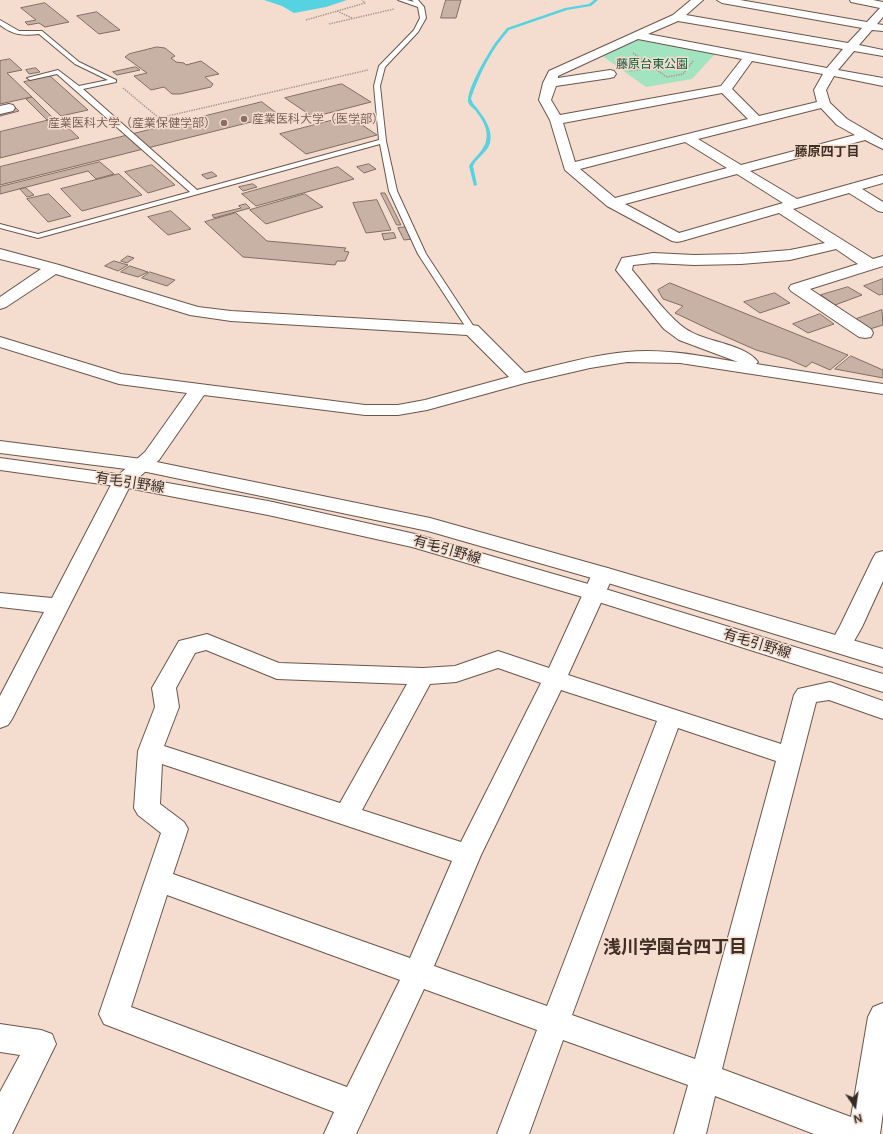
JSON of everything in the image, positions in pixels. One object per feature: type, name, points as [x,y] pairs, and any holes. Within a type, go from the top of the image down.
[{"type":"main road","name":"有毛引野線","points":[[0,447],[142,466],[287,494],[430,525],[883,683]]},
{"type":"main road","name":"有毛引野線","points":[[0,464],[123,481],[268,508],[599,583],[841,644],[883,658]]},
{"type":"street","points":[[698,0],[677,17],[552,74],[546,100],[556,120],[570,167],[612,203],[677,238],[883,179]]},
{"type":"street","points":[[722,0],[883,28]]},
{"type":"street","points":[[855,0],[883,5]]},
{"type":"street","points":[[883,10],[849,47],[830,72],[820,90],[824,104],[842,122],[883,144]]},
{"type":"street","points":[[677,17],[883,53]]},
{"type":"street","points":[[636,35],[883,82]]},
{"type":"street","points":[[556,120],[725,89],[749,57]]},
{"type":"street","points":[[549,83],[610,74]]},
{"type":"street","points":[[725,89],[756,120]]},
{"type":"street","points":[[570,167],[824,104]]},
{"type":"street","points":[[612,203],[866,136]]},
{"type":"street","points":[[688,138],[738,169],[839,244],[877,263]]},
{"type":"street","points":[[850,188],[883,208]]},
{"type":"street","points":[[759,370],[743,357],[684,336],[670,325],[624,270],[627,261],[653,258],[725,259],[790,255],[839,244]]},
{"type":"street","points":[[0,254],[54,268],[196,312],[231,316],[472,330],[521,379]]},
{"type":"street","points":[[865,333],[797,288],[877,263]]},
{"type":"street","points":[[0,304],[54,268]]},
{"type":"street","points":[[0,342],[119,379],[365,410],[398,410],[590,363],[627,357],[680,358],[883,389]]},
{"type":"street","points":[[0,719],[123,481],[152,456],[199,389]]},
{"type":"street","points":[[841,644],[851,627],[883,558]]},
{"type":"street","points":[[340,1134],[417,974],[468,855],[555,679],[599,583]]},
{"type":"street","points":[[0,600],[59,606]]},
{"type":"street","points":[[354,1105],[114,1014],[175,829],[147,808],[150,750],[167,707],[164,688],[187,647],[207,642],[277,671],[423,676],[456,674],[498,659],[670,718],[790,756]]},
{"type":"street","points":[[347,814],[423,676]]},
{"type":"street","points":[[690,1134],[806,695],[830,691],[883,710]]},
{"type":"street","points":[[513,1134],[670,718]]},
{"type":"street","points":[[150,750],[468,855]]},
{"type":"street","points":[[158,880],[554,1024],[705,1077],[854,1134]]},
{"type":"street","points":[[864,1134],[883,1017]]},
{"type":"street","points":[[0,1038],[41,1044],[0,1124]]},
{"type":"lane","points":[[401,0],[420,7]]},
{"type":"lane","points":[[415,0],[420,7],[423,18],[416,31],[382,66],[377,86],[383,141],[393,191],[422,254],[472,330]]},
{"type":"lane","points":[[0,22],[12,32],[18,34],[40,32],[77,63],[114,81]]},
{"type":"lane","points":[[30,78],[58,72],[196,192]]},
{"type":"lane","points":[[78,88],[114,81]]},
{"type":"lane","points":[[0,226],[38,236],[383,141]]},
{"type":"path","points":[[306,20],[365,3],[362,0]]},
{"type":"path","points":[[329,24],[386,10],[420,7]]},
{"type":"path","points":[[336,11],[352,18]]},
{"type":"path","points":[[629,50],[667,77],[683,74],[694,60],[689,57]]},
{"type":"path","points":[[114,81],[159,118],[382,66]]},
{"type":"path","points":[[629,71],[654,68]]},
{"type":"green space","name":"藤原台東公園","points":[[640,39],[715,54],[692,79],[646,87],[601,55]]},
{"type":"water","points":[[264,0],[347,0],[326,7],[294,13],[282,6]]},
{"type":"building","points":[[446,0],[461,0],[456,18],[441,18]]},
{"type":"building","points":[[45,3],[69,22],[45,27],[39,23],[28,25],[25,22],[36,20],[21,8]]},
{"type":"building","points":[[97,12],[120,30],[99,34],[77,16]]},
{"type":"building","points":[[157,47],[165,48],[175,56],[171,58],[176,62],[184,63],[186,65],[201,61],[219,74],[205,77],[213,84],[211,87],[180,94],[172,94],[164,87],[151,90],[134,76],[147,73],[125,57],[129,54]]},
{"type":"building","points":[[10,59],[22,70],[7,73],[32,97],[0,104],[0,61]]},
{"type":"building","points":[[136,67],[140,70],[117,75],[113,72]]},
{"type":"building","points":[[36,68],[40,72],[29,74],[26,70]]},
{"type":"building","points":[[50,76],[88,110],[61,116],[24,82]]},
{"type":"building","points":[[342,84],[371,102],[313,117],[285,98]]},
{"type":"building","points":[[32,97],[54,119],[47,120],[26,99]]},
{"type":"building","points":[[262,102],[279,115],[0,185],[0,167]]},
{"type":"building","points":[[16,108],[19,111],[0,116],[0,112]]},
{"type":"building","points":[[349,116],[377,135],[306,154],[280,134]]},
{"type":"building","points":[[58,118],[79,138],[0,158],[0,132]]},
{"type":"building","points":[[100,162],[114,174],[96,179],[88,171],[0,194],[0,187]]},
{"type":"building","points":[[369,164],[376,169],[364,173],[357,167]]},
{"type":"building","points":[[152,165],[175,185],[148,193],[125,172]]},
{"type":"building","points":[[338,167],[354,179],[256,206],[242,194]]},
{"type":"building","points":[[212,172],[217,176],[207,179],[202,175]]},
{"type":"building","points":[[119,174],[142,195],[82,211],[61,189]]},
{"type":"building","points":[[253,184],[257,187],[243,191],[239,187]]},
{"type":"building","points":[[26,188],[34,195],[27,197],[20,189]]},
{"type":"building","points":[[381,193],[385,193],[401,225],[397,225]]},
{"type":"building","points":[[49,194],[71,216],[48,222],[27,199]]},
{"type":"building","points":[[305,194],[323,207],[266,224],[250,210]]},
{"type":"building","points":[[377,200],[391,230],[366,233],[353,203]]},
{"type":"building","points":[[246,204],[250,208],[214,218],[212,215],[241,208],[239,206]]},
{"type":"building","points":[[171,211],[191,229],[168,235],[148,217]]},
{"type":"building","points":[[236,213],[267,241],[346,248],[344,251],[349,252],[345,261],[337,261],[335,265],[243,257],[205,222]]},
{"type":"building","points":[[407,227],[413,239],[404,240],[398,228]]},
{"type":"building","points":[[394,233],[396,238],[384,240],[382,234]]},
{"type":"building","points":[[128,256],[134,258],[127,263],[121,261]]},
{"type":"building","points":[[114,261],[128,265],[118,271],[105,266]]},
{"type":"building","points":[[130,266],[148,272],[138,277],[121,272]]},
{"type":"building","points":[[150,272],[175,280],[167,286],[142,278]]},
{"type":"building","points":[[883,279],[883,294],[879,295],[864,286]]},
{"type":"building","points":[[670,283],[848,355],[830,370],[812,362],[806,367],[788,359],[756,350],[675,313],[683,306],[663,299],[658,290]]},
{"type":"building","points":[[848,287],[862,295],[835,305],[821,295]]},
{"type":"building","points":[[775,293],[790,303],[760,313],[744,302]]},
{"type":"building","points":[[882,310],[883,325],[870,329],[856,319]]},
{"type":"building","points":[[820,314],[834,324],[808,333],[793,324]]},
{"type":"building","points":[[851,356],[883,370],[883,378],[835,369]]},
{"type":"waterway","points":[[475,185],[471,166],[485,149],[489,136],[486,124],[479,112],[470,103],[469,98],[480,71],[490,52],[508,29],[566,9],[590,5],[596,0]]},
{"type":"place","name":"産業医科大学（医学部）","points":[[244,119]]},
{"type":"place","name":"産業医科大学（産業保健学部）","points":[[224,123]]},
{"type":"district","name":"藤原四丁目","points":[[827,152]]},
{"type":"district","name":"浅川学園台四丁目","points":[[675,948]]}]
